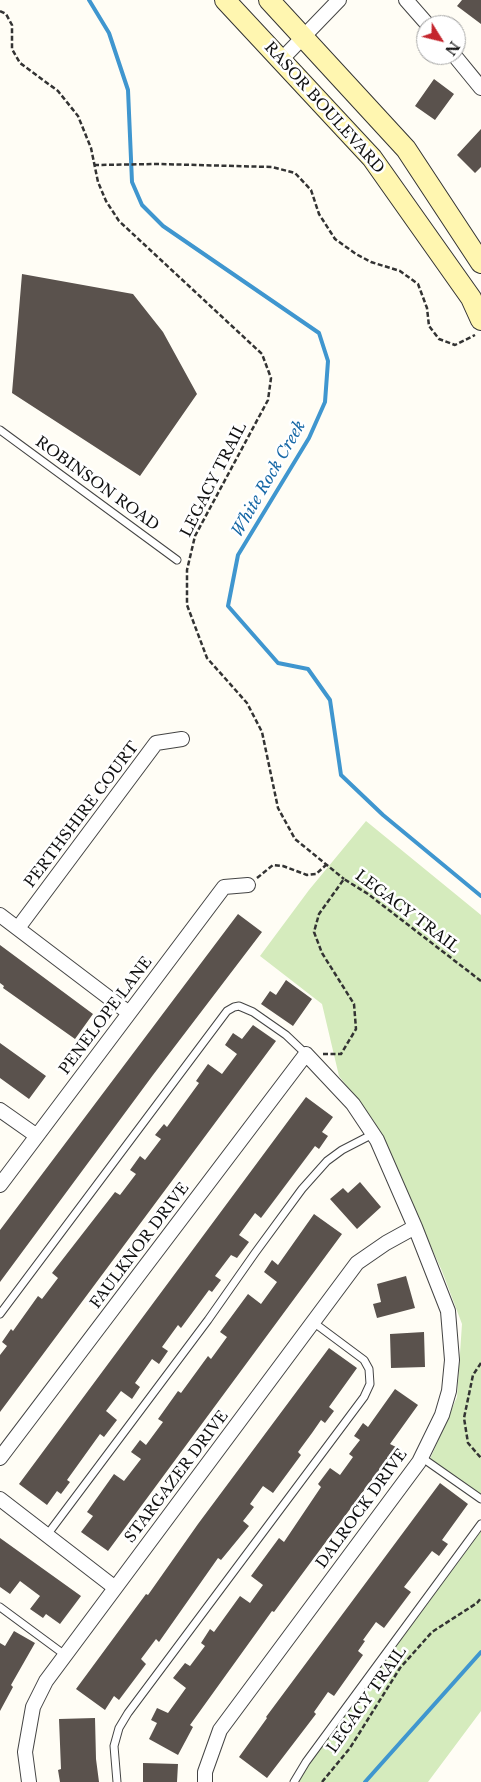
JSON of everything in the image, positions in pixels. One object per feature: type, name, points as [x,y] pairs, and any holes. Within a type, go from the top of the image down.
[{"type":"main road","name":"RASOR BOULEVARD","points":[[225,0],[372,158],[471,298],[479,320]]},
{"type":"main road","points":[[269,0],[406,149],[481,263]]},
{"type":"street","points":[[282,60],[339,0]]},
{"type":"street","points":[[406,0],[419,15]]},
{"type":"street","points":[[476,71],[481,88]]},
{"type":"street","name":"PERTHSHIRE COURT","points":[[18,928],[156,743],[182,739]]},
{"type":"street","name":"PENELOPE LANE","points":[[0,1185],[224,887],[248,885]]},
{"type":"street","points":[[0,915],[129,1013]]},
{"type":"street","name":"DALROCK DRIVE","points":[[206,1782],[205,1772],[220,1730],[421,1457],[442,1414],[450,1391],[452,1360],[448,1312],[415,1227],[373,1134],[353,1104],[306,1054]]},
{"type":"street","name":"FAULKNOR DRIVE","points":[[0,1458],[306,1054]]},
{"type":"street","points":[[0,1110],[37,1136]]},
{"type":"street","name":"STARGAZER DRIVE","points":[[29,1782],[25,1752],[33,1707],[46,1681],[114,1587],[357,1263],[386,1243],[415,1227]]},
{"type":"street","points":[[0,1499],[114,1587]]},
{"type":"lane","name":"ROBINSON ROAD","points":[[0,430],[177,560]]},
{"type":"lane","points":[[0,1314],[227,1011],[239,1006],[254,1012],[286,1035],[306,1054]]},
{"type":"lane","points":[[47,1536],[302,1190],[327,1161],[342,1150],[373,1134]]},
{"type":"lane","points":[[117,1782],[114,1746],[120,1728],[128,1713],[364,1397],[370,1384],[369,1369],[364,1360],[313,1322]]},
{"type":"lane","points":[[421,1457],[481,1499]]},
{"type":"lane","points":[[294,1782],[306,1762],[481,1524]]},
{"type":"lane","points":[[0,1607],[65,1656]]},
{"type":"path","name":"LEGACY TRAIL","points":[[0,11],[6,14],[12,25],[12,49],[20,63],[58,92],[78,116],[91,148],[98,182],[106,201],[119,221],[262,354],[270,378],[268,400],[195,536],[186,570],[187,605],[207,658],[248,703],[262,732],[278,808],[295,839],[344,879],[368,894],[481,981]]},
{"type":"path","points":[[94,165],[159,164],[272,167],[295,173],[311,190],[319,214],[335,239],[356,254],[372,262],[400,271],[418,284],[427,308],[429,326],[439,339],[455,345],[479,320]]},
{"type":"path","points":[[248,885],[273,865],[283,866],[307,875],[316,874],[326,865]]},
{"type":"path","name":"LEGACY TRAIL","points":[[341,1054],[356,1029],[354,1004],[322,953],[314,932],[319,914],[344,879]]},
{"type":"path","points":[[481,1364],[473,1375],[464,1418],[468,1443],[481,1458]]},
{"type":"path","name":"LEGACY TRAIL","points":[[322,1782],[350,1748],[400,1668],[432,1632],[481,1598]]},
{"type":"green space","points":[[366,821],[481,915],[481,1496],[430,1459],[457,1397],[462,1324],[442,1271],[374,1121],[339,1076],[322,1004],[260,956],[309,890]]},
{"type":"green space","points":[[481,1531],[481,1711],[428,1782],[296,1782]]},
{"type":"building","points":[[462,0],[481,0],[481,24],[457,6]]},
{"type":"building","points":[[434,79],[454,94],[435,120],[415,106]]},
{"type":"building","points":[[481,129],[481,167],[475,173],[457,155]]},
{"type":"building","points":[[22,274],[133,294],[163,332],[197,394],[140,476],[12,393]]},
{"type":"building","points":[[238,914],[262,932],[153,1075],[0,1282],[0,1230]]},
{"type":"building","points":[[0,945],[93,1014],[75,1039],[3,988],[4,986],[0,983]]},
{"type":"building","points":[[286,980],[312,999],[293,1026],[261,1004],[270,991],[276,995]]},
{"type":"building","points":[[253,1025],[276,1041],[0,1412],[0,1355],[7,1346],[2,1342],[11,1329],[13,1331],[38,1296],[42,1299],[58,1278],[52,1273],[115,1192],[120,1195],[136,1174],[130,1170],[140,1156],[145,1160],[161,1139],[155,1135],[164,1124],[167,1127],[199,1083],[196,1081],[208,1064],[222,1074],[237,1054],[225,1045],[233,1033],[242,1039]]},
{"type":"building","points":[[0,1043],[46,1076],[29,1099],[0,1078]]},
{"type":"building","points":[[306,1097],[333,1117],[322,1132],[328,1136],[319,1149],[315,1146],[261,1218],[255,1213],[239,1235],[249,1242],[237,1258],[231,1255],[215,1276],[221,1280],[212,1292],[209,1290],[181,1328],[178,1325],[162,1347],[168,1351],[159,1364],[152,1359],[135,1383],[140,1387],[132,1399],[121,1391],[106,1411],[117,1420],[104,1437],[100,1434],[67,1480],[70,1482],[61,1494],[57,1491],[47,1505],[19,1484]]},
{"type":"building","points":[[360,1182],[381,1207],[357,1229],[330,1199],[343,1188],[348,1193]]},
{"type":"building","points":[[314,1214],[342,1234],[108,1551],[81,1532],[93,1516],[87,1512],[114,1474],[124,1481],[141,1459],[131,1452],[140,1440],[146,1445],[163,1422],[158,1419],[178,1391],[181,1393],[208,1356],[211,1359],[227,1337],[220,1332],[248,1294],[261,1304],[277,1282],[264,1272],[272,1260],[278,1265]]},
{"type":"building","points":[[406,1276],[415,1308],[377,1318],[373,1304],[381,1302],[377,1284]]},
{"type":"building","points":[[424,1332],[425,1367],[391,1368],[390,1334]]},
{"type":"building","points":[[329,1348],[357,1368],[329,1407],[334,1411],[325,1423],[321,1420],[298,1452],[301,1455],[273,1493],[263,1486],[250,1504],[254,1507],[243,1521],[249,1526],[221,1560],[218,1558],[159,1642],[156,1639],[141,1659],[146,1664],[119,1700],[114,1696],[105,1710],[76,1689],[146,1594],[148,1595],[198,1524]]},
{"type":"building","points":[[395,1389],[418,1405],[390,1444],[396,1447],[274,1612],[272,1611],[190,1725],[193,1727],[178,1755],[149,1739],[157,1723],[151,1720],[157,1708],[168,1713],[186,1688],[173,1678],[185,1663],[190,1666],[205,1646],[201,1643],[210,1629],[214,1632],[240,1596],[250,1603],[263,1585],[251,1576],[279,1538],[284,1542],[321,1487],[318,1484],[330,1468],[340,1475],[353,1457],[349,1454],[360,1440],[354,1436],[363,1423],[368,1427]]},
{"type":"building","points":[[440,1483],[468,1504],[442,1540],[448,1544],[439,1556],[432,1551],[404,1587],[411,1592],[384,1628],[376,1622],[363,1640],[365,1641],[358,1651],[363,1655],[334,1696],[328,1692],[314,1712],[316,1714],[267,1778],[239,1757],[266,1717]]},
{"type":"building","points":[[0,1538],[81,1596],[60,1624],[46,1614],[43,1618],[30,1609],[40,1596],[20,1581],[10,1594],[0,1587]]},
{"type":"building","points":[[14,1631],[35,1643],[11,1685],[13,1687],[0,1711],[0,1643],[5,1646]]},
{"type":"building","points":[[95,1718],[96,1759],[99,1782],[60,1782],[58,1770],[61,1769],[59,1719]]},
{"type":"building","points":[[143,1763],[178,1764],[177,1782],[143,1782]]},
{"type":"waterway","name":"White Rock Creek","points":[[89,0],[109,33],[128,90],[132,182],[142,205],[163,226],[319,333],[328,361],[325,402],[309,438],[238,555],[228,606],[278,663],[308,669],[330,700],[341,775],[383,815],[481,896]]},
{"type":"waterway","points":[[365,1782],[481,1652]]}]
